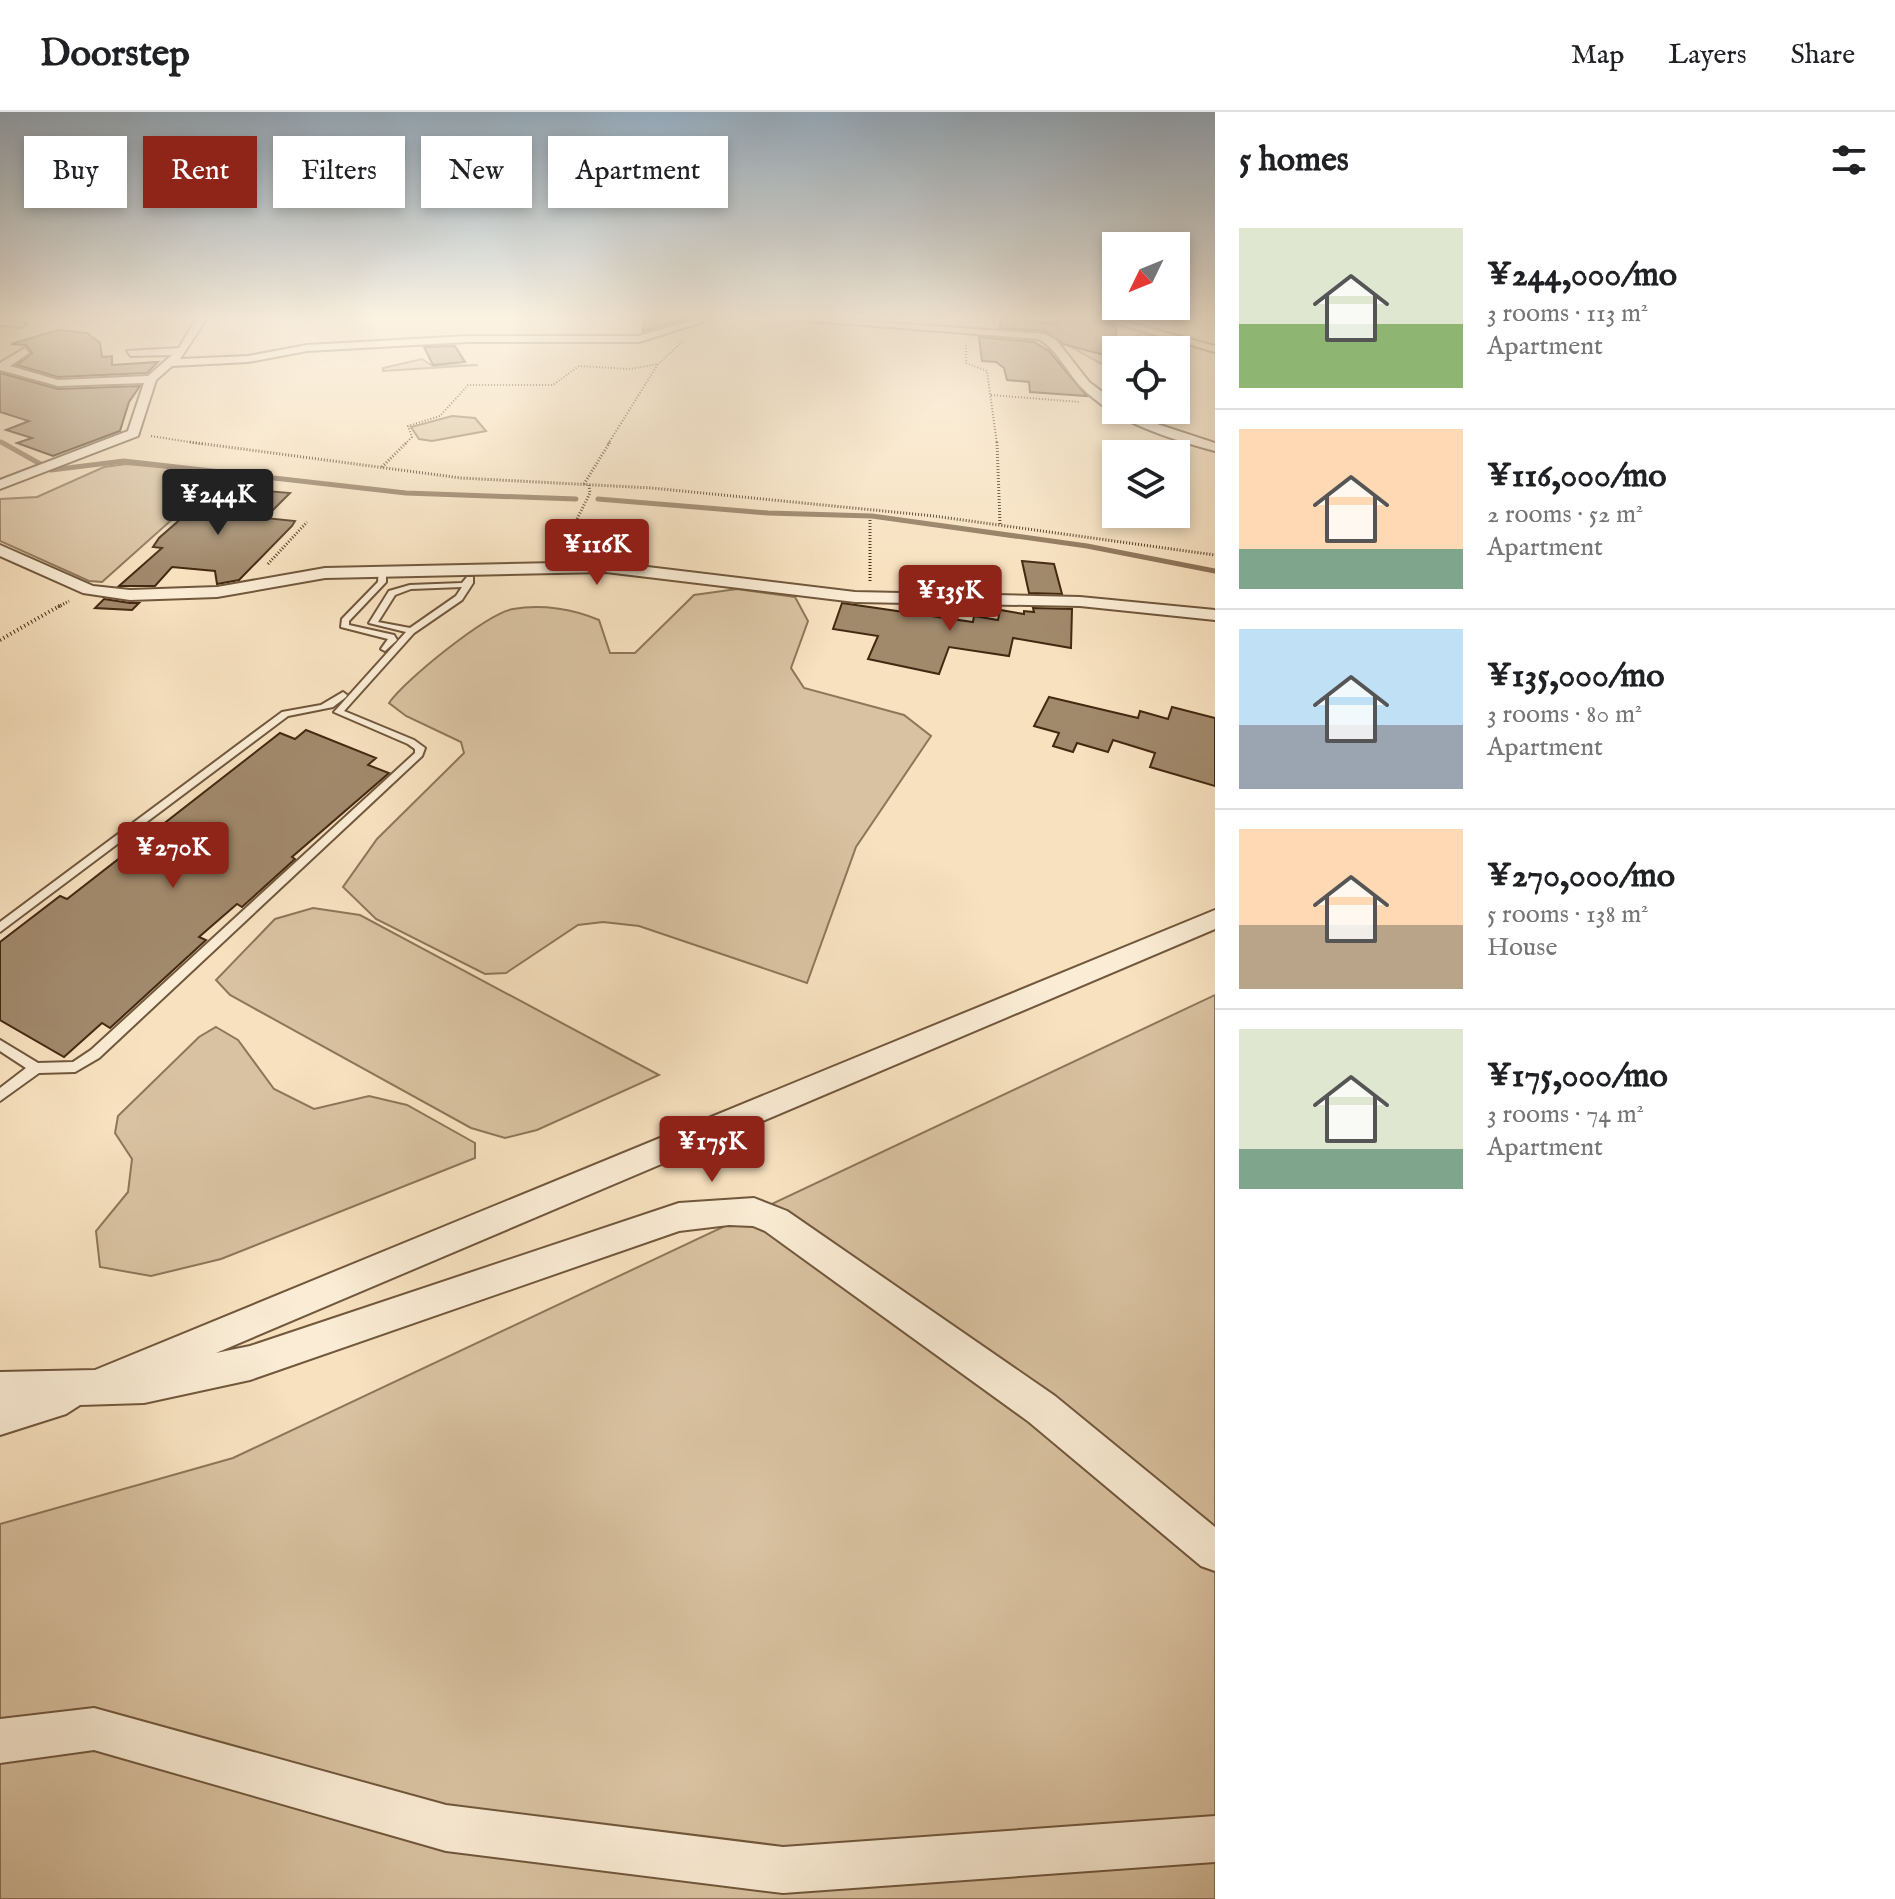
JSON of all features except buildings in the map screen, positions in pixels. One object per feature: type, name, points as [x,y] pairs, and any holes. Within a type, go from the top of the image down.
[{"type":"street","points":[[0,485],[134,433],[144,401]]},
{"type":"street","points":[[1148,424],[1215,447]]},
{"type":"street","points":[[0,550],[89,590],[130,595],[173,595],[325,573],[382,570],[470,575],[557,567],[650,569],[870,598],[1118,601],[1215,615]]},
{"type":"street","points":[[0,1417],[101,1385],[212,1335],[1215,919]]},
{"type":"street","points":[[0,1389],[144,1386],[250,1363],[679,1217],[754,1212],[776,1221],[1042,1409],[1215,1552]]},
{"type":"street","points":[[0,1741],[94,1729],[446,1828],[783,1870],[1215,1839]]},
{"type":"lane","points":[[0,928],[285,714],[335,704],[393,640],[381,634],[345,627],[345,621],[382,582],[382,570]]},
{"type":"lane","points":[[0,1045],[36,1068],[75,1067],[95,1054],[419,754],[420,748],[411,742],[338,712],[411,631],[459,598],[470,575]]},
{"type":"lane","points":[[411,631],[373,623],[392,593],[400,588],[470,575]]},
{"type":"lane","points":[[0,1095],[36,1068]]},
{"type":"path","points":[[381,468],[412,437],[408,426],[440,416],[453,401]]},
{"type":"path","points":[[557,567],[557,559],[590,493],[587,484],[636,401]]},
{"type":"path","points":[[992,401],[996,419],[1000,524]]},
{"type":"path","points":[[1057,401],[1102,406]]},
{"type":"path","points":[[134,433],[260,454],[461,478],[694,492],[1000,524],[1215,555]]},
{"type":"path","points":[[870,520],[870,598]]},
{"type":"path","points":[[250,586],[307,522]]},
{"type":"path","points":[[0,640],[89,590]]},
{"type":"shaded area","points":[[452,416],[475,418],[486,431],[432,441],[419,439],[411,427]]},
{"type":"shaded area","points":[[126,464],[224,473],[102,582],[89,581],[0,541],[0,499],[37,497],[104,467]]},
{"type":"shaded area","points":[[737,589],[795,597],[808,621],[791,668],[804,688],[904,715],[931,736],[856,847],[807,983],[639,926],[603,922],[578,925],[506,973],[485,974],[376,919],[343,887],[377,839],[464,753],[461,742],[406,716],[389,703],[411,679],[447,649],[501,614],[513,609],[546,607],[599,620],[610,653],[635,653],[694,595]]},
{"type":"shaded area","points":[[313,908],[360,915],[659,1075],[537,1130],[505,1138],[471,1128],[230,995],[216,980],[275,919]]},
{"type":"shaded area","points":[[1215,995],[1215,1899],[0,1899],[0,1524],[233,1458]]},
{"type":"shaded area","points":[[216,1027],[238,1040],[274,1089],[314,1109],[369,1096],[407,1105],[475,1143],[475,1158],[221,1259],[151,1276],[100,1267],[96,1231],[128,1192],[132,1159],[115,1133],[118,1116],[199,1037]]},
{"type":"waterway","points":[[0,442],[4,444]]},
{"type":"waterway","points":[[1,442],[51,470],[124,461],[406,493],[576,499]]},
{"type":"waterway","points":[[598,499],[768,513],[872,516],[1087,546],[1215,571]]}]
